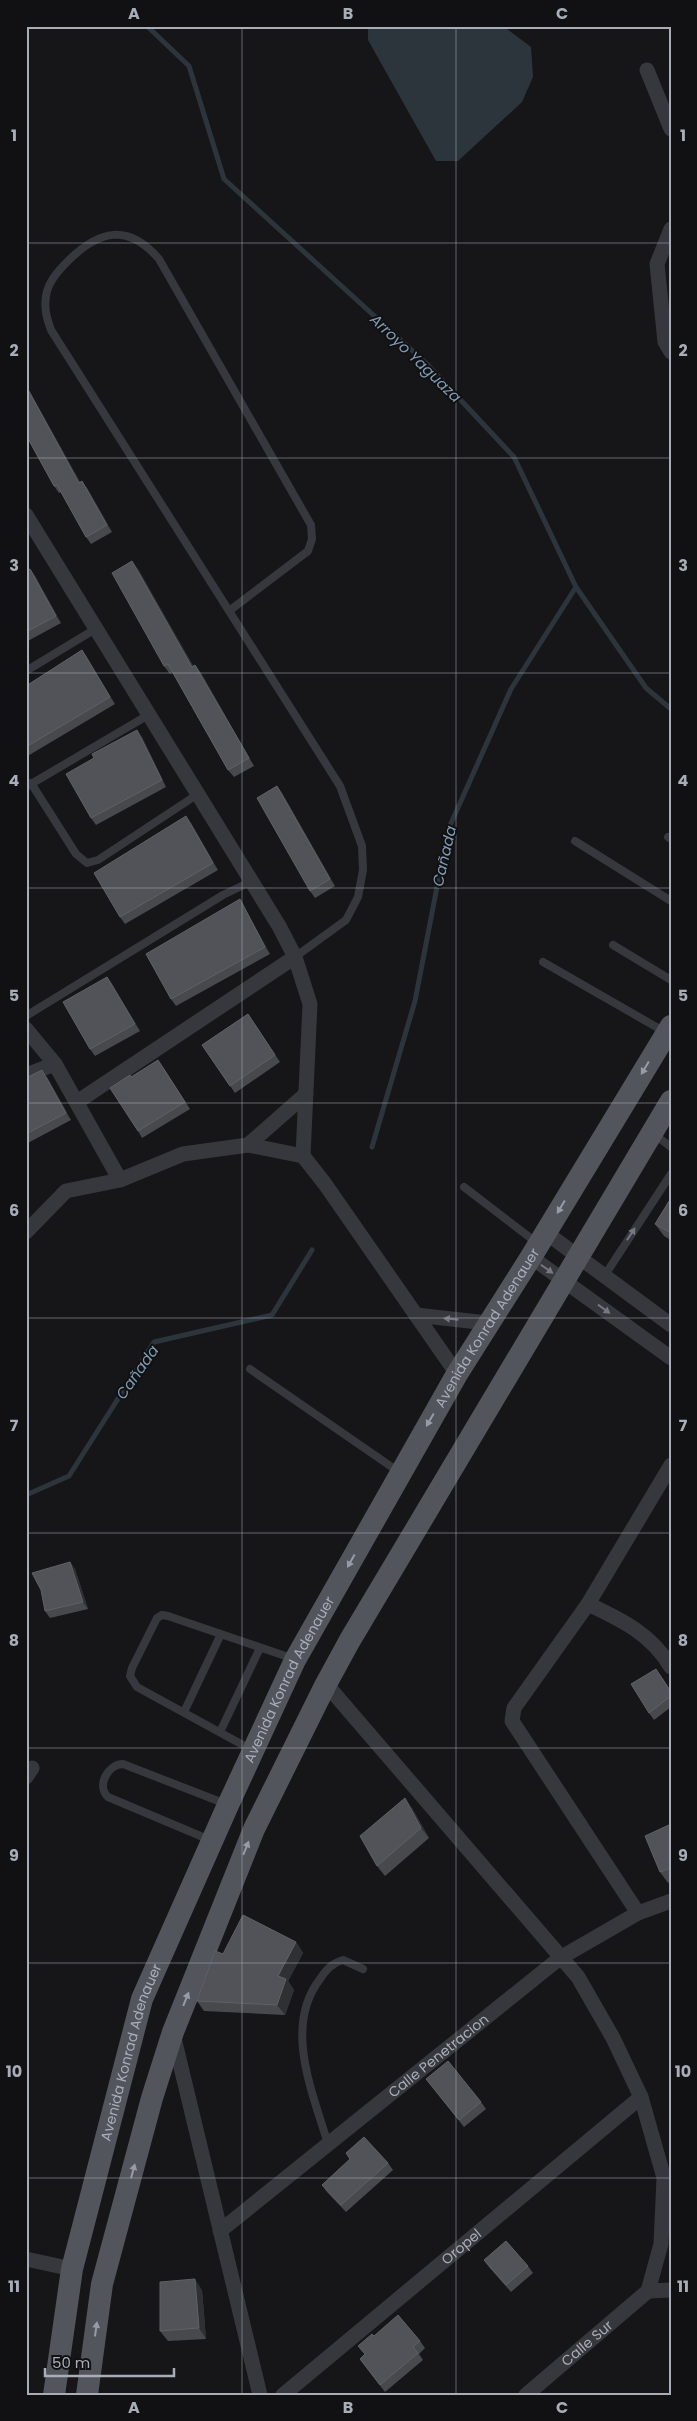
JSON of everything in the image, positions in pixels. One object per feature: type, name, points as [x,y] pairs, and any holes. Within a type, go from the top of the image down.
[{"type":"main road","name":"Avenida Konrad Adenauer","points":[[54,2395],[72,2269],[142,1999],[228,1805],[295,1660],[456,1374],[669,1030]]},
{"type":"main road","points":[[86,2395],[102,2284],[152,2098],[173,2032],[254,1829],[326,1684],[671,1101]]},
{"type":"street","points":[[647,70],[671,129]]},
{"type":"street","points":[[671,228],[657,264],[665,342],[671,352]]},
{"type":"street","points":[[26,515],[252,881],[295,957],[310,1004],[303,1156]]},
{"type":"street","points":[[77,1102],[295,957]]},
{"type":"street","points":[[26,1030],[55,1064],[120,1180]]},
{"type":"street","points":[[26,1075],[55,1064]]},
{"type":"street","points":[[248,1145],[306,1094]]},
{"type":"street","points":[[26,1232],[66,1191],[120,1180],[183,1154],[248,1145],[303,1156],[325,1184],[456,1374]]},
{"type":"street","points":[[538,1244],[579,1256],[671,1325]]},
{"type":"street","points":[[538,1244],[564,1281],[671,1358]]},
{"type":"street","points":[[416,1315],[487,1322]]},
{"type":"street","points":[[638,1913],[512,1721],[514,1708],[588,1604],[671,1465]]},
{"type":"street","points":[[588,1604],[631,1625],[664,1656],[671,1667]]},
{"type":"street","points":[[326,1684],[578,1977],[613,2038],[641,2097],[664,2178],[662,2244],[648,2291],[671,2290]]},
{"type":"street","name":"Calle Penetracion","points":[[220,2231],[560,1958],[638,1913],[671,1901]]},
{"type":"street","points":[[173,2032],[260,2395]]},
{"type":"street","name":"Oropel","points":[[283,2395],[641,2097]]},
{"type":"street","points":[[26,2259],[72,2269]]},
{"type":"street","name":"Calle Sur","points":[[526,2395],[648,2291]]},
{"type":"lane","points":[[229,611],[308,551],[312,538],[311,525],[159,259],[146,245],[129,237],[112,235],[95,240],[73,256],[54,275],[46,294],[45,312],[51,330],[229,611],[340,786],[362,846],[363,870],[358,897],[346,920],[295,957]]},
{"type":"lane","points":[[26,671],[97,628]]},
{"type":"lane","points":[[150,714],[29,785],[76,854],[86,863],[98,860],[198,794]]},
{"type":"lane","points":[[575,841],[671,901]]},
{"type":"lane","points":[[26,1016],[223,895],[252,881]]},
{"type":"lane","points":[[613,946],[671,980]]},
{"type":"lane","points":[[543,962],[669,1030]]},
{"type":"lane","points":[[652,1132],[671,1147]]},
{"type":"lane","points":[[604,1275],[671,1174]]},
{"type":"lane","points":[[464,1186],[538,1244]]},
{"type":"lane","points":[[250,1369],[400,1473]]},
{"type":"lane","points":[[253,1750],[137,1687],[130,1676],[132,1668],[157,1618],[162,1615],[295,1660]]},
{"type":"lane","points":[[184,1712],[221,1634]]},
{"type":"lane","points":[[220,1732],[260,1648]]},
{"type":"lane","points":[[212,1841],[108,1797],[104,1793],[102,1786],[110,1768],[116,1764],[124,1764],[228,1805]]},
{"type":"lane","points":[[328,2144],[304,2060],[304,2013],[316,1983],[328,1967],[343,1960],[363,1969]]},
{"type":"shaded area","points":[[368,26],[503,26],[531,47],[533,77],[522,102],[458,161],[436,161],[368,40]]},
{"type":"building","points":[[26,386],[79,483],[82,481],[107,525],[86,537],[57,485],[54,486],[26,435]]},
{"type":"building","points":[[132,561],[192,667],[195,665],[249,758],[228,770],[168,664],[164,666],[112,573]]},
{"type":"building","points":[[30,569],[56,616],[26,632],[26,571]]},
{"type":"building","points":[[82,650],[110,697],[26,747],[26,686]]},
{"type":"building","points":[[137,730],[162,780],[91,818],[66,774],[94,758],[92,754]]},
{"type":"building","points":[[277,786],[330,879],[310,891],[257,798]]},
{"type":"building","points":[[186,816],[213,863],[120,917],[94,873]]},
{"type":"building","points":[[240,899],[265,947],[171,999],[146,954]]},
{"type":"building","points":[[107,977],[135,1024],[90,1049],[63,1002]]},
{"type":"building","points":[[248,1014],[275,1055],[230,1086],[202,1045]]},
{"type":"building","points":[[158,1060],[185,1102],[138,1131],[110,1088]]},
{"type":"building","points":[[42,1070],[66,1113],[26,1134],[26,1078]]},
{"type":"building","points":[[671,1198],[671,1233],[655,1224]]},
{"type":"building","points":[[70,1562],[83,1602],[45,1611],[41,1590],[32,1573]]},
{"type":"building","points":[[656,1669],[671,1692],[671,1696],[649,1713],[631,1684]]},
{"type":"building","points":[[405,1798],[421,1828],[377,1866],[360,1836]]},
{"type":"building","points":[[671,1824],[671,1868],[660,1872],[645,1836]]},
{"type":"building","points":[[243,1915],[296,1942],[278,1976],[286,1979],[277,2005],[197,2001],[215,1951],[223,1954]]},
{"type":"building","points":[[448,2061],[481,2102],[459,2120],[426,2079]]},
{"type":"building","points":[[364,2137],[388,2163],[341,2205],[322,2185],[350,2159],[346,2153]]},
{"type":"building","points":[[506,2241],[528,2266],[506,2285],[484,2260]]},
{"type":"building","points":[[195,2279],[199,2328],[160,2331],[160,2282]]},
{"type":"building","points":[[398,2315],[420,2341],[413,2347],[418,2353],[380,2385],[360,2359],[365,2354],[358,2346],[372,2334],[374,2336]]},
{"type":"waterway","name":"Arroyo Yaguaza","points":[[147,26],[189,66],[224,179],[426,363],[514,457],[576,587],[646,688],[671,709]]},
{"type":"waterway","name":"Cañada","points":[[372,1147],[415,1001],[448,830],[511,689],[576,587]]},
{"type":"waterway","name":"Cañada","points":[[26,1495],[69,1476],[154,1342],[272,1315],[312,1250]]}]
